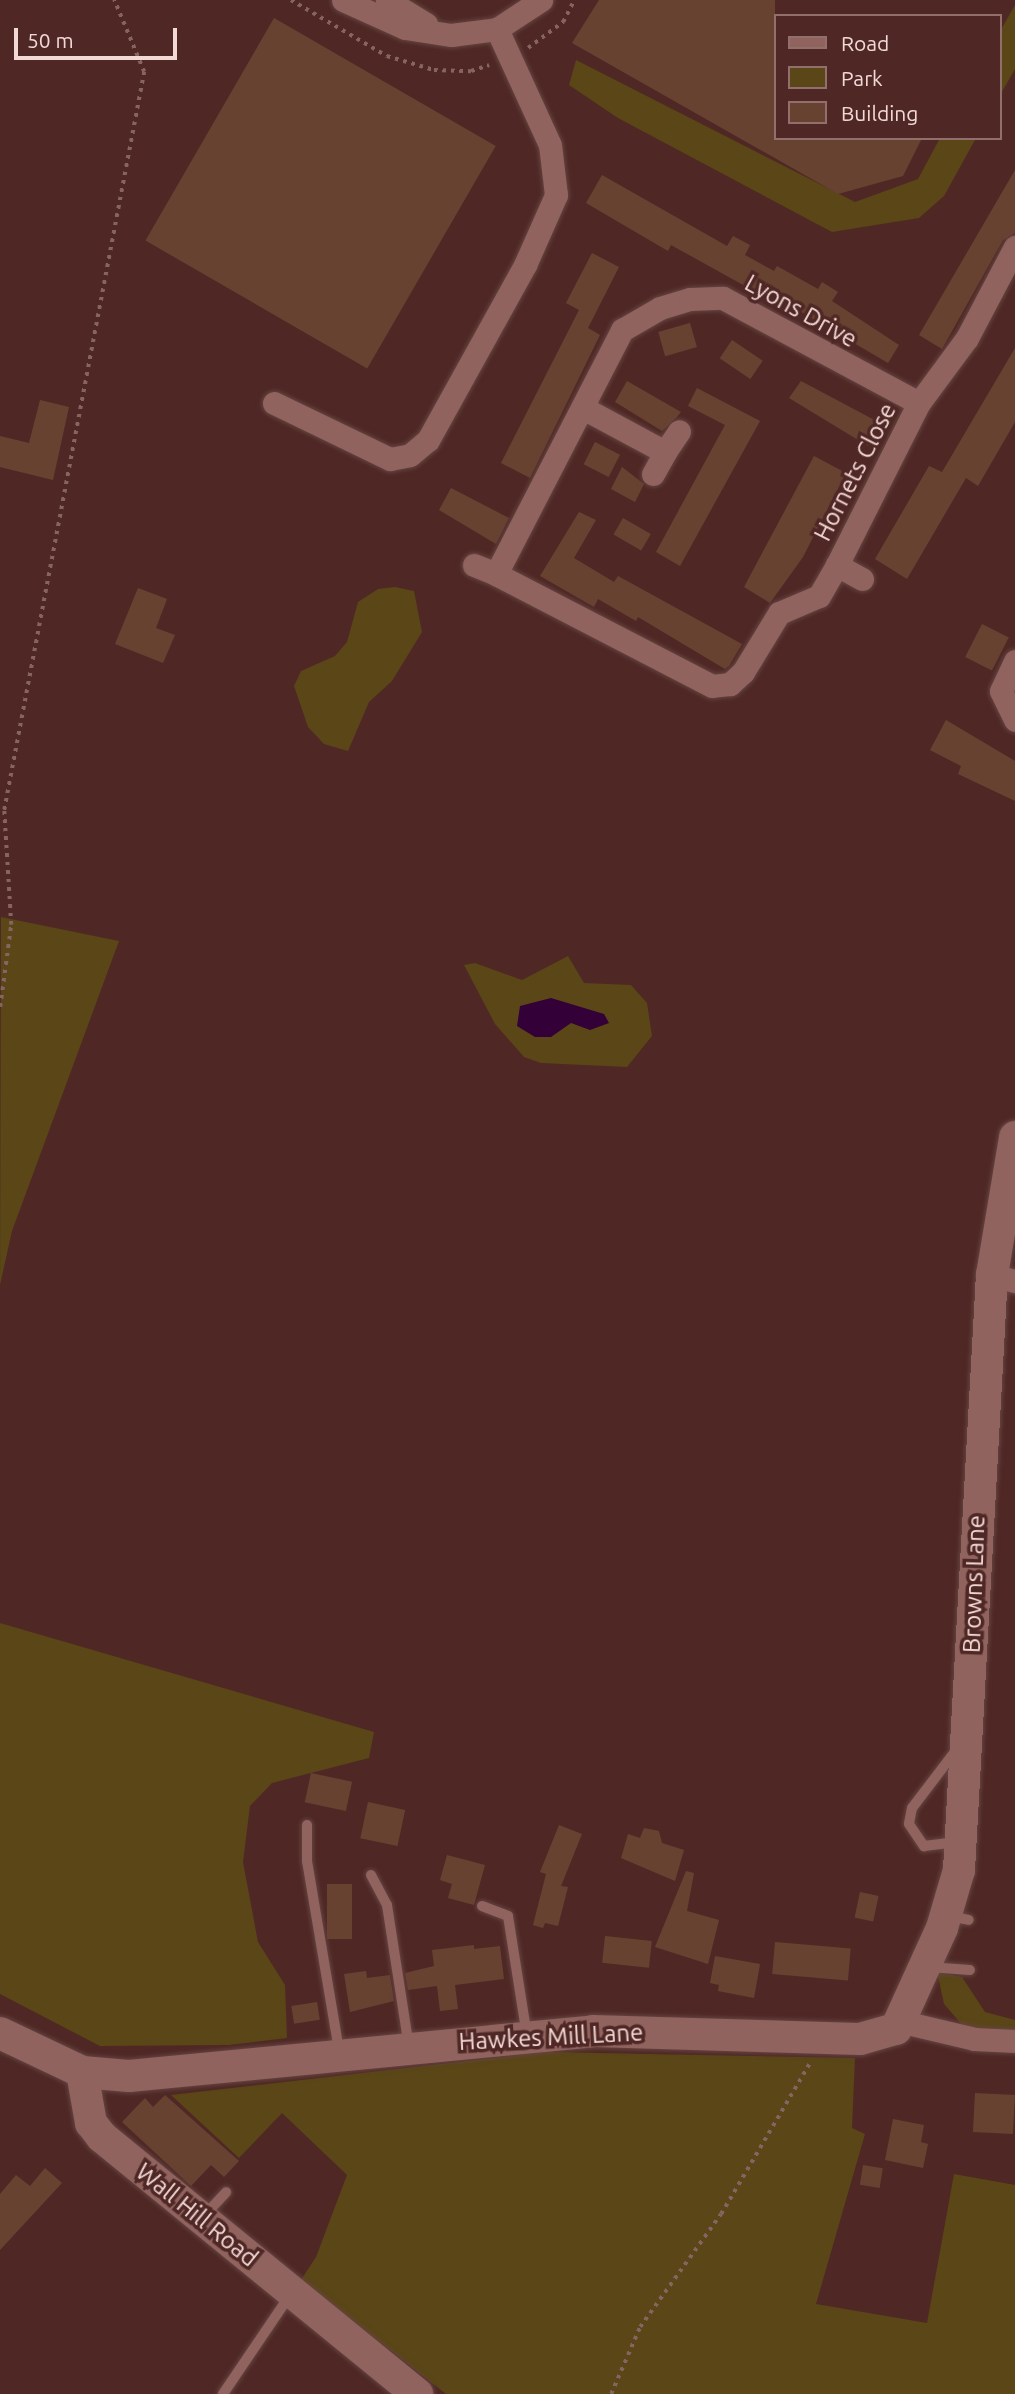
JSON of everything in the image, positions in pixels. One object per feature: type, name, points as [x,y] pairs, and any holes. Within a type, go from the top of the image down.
[{"type":"street","points":[[343,0],[405,28],[451,35],[497,29],[541,0]]},
{"type":"street","points":[[387,0],[451,35]]},
{"type":"street","points":[[274,404],[390,459],[410,455],[428,440],[525,265],[556,195],[550,145],[497,29]]},
{"type":"street","points":[[919,402],[967,338],[1015,247]]},
{"type":"street","name":"Lyons Drive","points":[[496,575],[585,410],[622,330],[660,308],[701,298],[723,298],[919,402]]},
{"type":"street","name":"Hornets Close","points":[[496,575],[712,686],[730,684],[743,672],[779,613],[820,596],[919,402]]},
{"type":"street","points":[[585,410],[665,452]]},
{"type":"street","points":[[653,474],[679,431]]},
{"type":"street","points":[[474,565],[496,575]]},
{"type":"street","name":"Hornets Close","points":[[838,565],[862,579]]},
{"type":"street","points":[[1015,661],[1001,691],[1015,720]]},
{"type":"street","name":"Browns Lane","points":[[903,2022],[950,1906],[964,1835],[968,1734],[1015,1138]]},
{"type":"street","points":[[903,2022],[975,2039],[1015,2041]]},
{"type":"street","name":"Hawkes Mill Lane","points":[[82,2072],[129,2076],[593,2031],[874,2038],[903,2022]]},
{"type":"street","points":[[0,2033],[82,2072]]},
{"type":"street","name":"Wall Hill Road","points":[[82,2072],[91,2123],[102,2137],[417,2394]]},
{"type":"lane","points":[[964,1835],[949,1846],[931,1847],[919,1842],[909,1824],[912,1808],[968,1734]]},
{"type":"lane","points":[[307,1825],[307,1861],[339,2054]]},
{"type":"lane","points":[[371,1875],[387,1905],[409,2047]]},
{"type":"lane","points":[[482,1906],[508,1916],[527,2036]]},
{"type":"lane","points":[[926,1967],[970,1970]]},
{"type":"lane","points":[[201,2219],[226,2192]]},
{"type":"lane","points":[[223,2394],[292,2293]]},
{"type":"path","points":[[0,1007],[11,925],[4,810],[144,72],[114,0]]},
{"type":"path","points":[[611,2394],[640,2327],[721,2214],[811,2063],[815,2037]]},
{"type":"green space","points":[[1015,5],[1015,69],[1001,94],[1001,30]]},
{"type":"green space","points":[[576,60],[855,202],[918,179],[939,140],[975,140],[944,196],[919,218],[832,232],[618,118],[569,85]]},
{"type":"green space","points":[[395,587],[414,591],[422,632],[392,681],[369,702],[348,751],[324,744],[308,727],[294,686],[301,671],[335,656],[347,642],[358,602],[378,589]]},
{"type":"green space","points":[[1,917],[119,941],[12,1231],[0,1285]]},
{"type":"green space","points":[[568,956],[584,983],[631,985],[647,1003],[652,1036],[627,1067],[541,1063],[524,1057],[495,1024],[464,965],[475,963],[522,980]]},
{"type":"green space","points":[[0,1623],[374,1732],[369,1758],[272,1783],[250,1806],[243,1862],[258,1942],[285,1985],[287,2038],[229,2045],[100,2046],[0,1994]]},
{"type":"green space","points":[[937,1972],[962,1977],[985,2012],[1015,2020],[1015,2033],[964,2027],[944,2004]]},
{"type":"green space","points":[[545,2052],[855,2058],[852,2128],[865,2134],[816,2304],[927,2323],[954,2174],[1015,2185],[1015,2394],[446,2394],[301,2280],[316,2257],[347,2175],[282,2113],[239,2158],[171,2095]]},
{"type":"shaded area","points":[[551,998],[604,1014],[609,1023],[590,1030],[571,1023],[551,1037],[535,1037],[517,1026],[520,1006]]},
{"type":"building","points":[[599,0],[775,0],[774,140],[921,140],[903,176],[838,194],[572,43]]},
{"type":"building","points":[[274,18],[496,146],[367,369],[146,241]]},
{"type":"building","points":[[1015,170],[1015,233],[1003,240],[942,349],[919,335]]},
{"type":"building","points":[[602,175],[727,246],[733,236],[750,245],[745,255],[774,271],[777,266],[818,289],[822,282],[838,292],[832,301],[899,345],[888,363],[757,286],[754,291],[671,245],[668,251],[586,203]]},
{"type":"building","points":[[592,253],[619,267],[588,328],[600,335],[530,478],[501,463],[579,310],[566,303]]},
{"type":"building","points":[[690,323],[697,347],[665,356],[658,332]]},
{"type":"building","points":[[732,340],[763,361],[750,379],[720,358]]},
{"type":"building","points":[[1015,348],[1015,422],[978,486],[966,478],[907,579],[875,559],[929,466],[942,472]]},
{"type":"building","points":[[627,381],[681,412],[662,431],[615,402]]},
{"type":"building","points":[[801,381],[880,423],[868,446],[789,398]]},
{"type":"building","points":[[697,388],[760,421],[680,566],[656,552],[725,425],[688,406]]},
{"type":"building","points":[[40,400],[69,407],[53,480],[0,467],[0,436],[29,443]]},
{"type":"building","points":[[595,442],[620,455],[609,477],[584,464]]},
{"type":"building","points":[[814,456],[846,473],[803,557],[770,603],[744,587]]},
{"type":"building","points":[[622,467],[644,484],[635,502],[611,489]]},
{"type":"building","points":[[451,488],[509,518],[496,544],[439,510]]},
{"type":"building","points":[[579,512],[596,520],[574,558],[614,582],[618,576],[742,644],[729,666],[725,669],[638,617],[636,621],[598,599],[594,607],[540,576]]},
{"type":"building","points":[[623,518],[651,534],[641,550],[614,534]]},
{"type":"building","points":[[138,588],[167,599],[156,628],[175,635],[163,663],[115,644]]},
{"type":"building","points":[[982,624],[1009,638],[992,671],[965,657]]},
{"type":"building","points":[[946,720],[1015,761],[1015,801],[958,774],[961,766],[930,750]]},
{"type":"building","points":[[311,1773],[352,1782],[346,1811],[305,1802]]},
{"type":"building","points":[[368,1802],[405,1810],[397,1846],[360,1838]]},
{"type":"building","points":[[559,1825],[582,1834],[561,1886],[568,1887],[558,1926],[545,1923],[543,1928],[533,1925],[546,1874],[540,1872]]},
{"type":"building","points":[[644,1828],[659,1831],[662,1843],[684,1850],[675,1881],[621,1858],[628,1834],[640,1838]]},
{"type":"building","points":[[447,1855],[485,1865],[474,1905],[448,1898],[452,1884],[440,1880]]},
{"type":"building","points":[[686,1871],[694,1873],[687,1911],[719,1920],[708,1964],[655,1947]]},
{"type":"building","points":[[327,1884],[352,1884],[352,1939],[327,1939]]},
{"type":"building","points":[[860,1892],[879,1896],[873,1921],[855,1917]]},
{"type":"building","points":[[605,1936],[652,1941],[649,1968],[602,1963]]},
{"type":"building","points":[[775,1942],[851,1949],[848,1981],[772,1974]]},
{"type":"building","points":[[474,1945],[474,1949],[500,1946],[504,1979],[455,1985],[458,2009],[440,2011],[437,1986],[408,1990],[405,1973],[434,1966],[432,1950]]},
{"type":"building","points":[[715,1956],[760,1964],[754,1998],[718,1991],[719,1985],[710,1983]]},
{"type":"building","points":[[366,1971],[367,1978],[390,1975],[394,2001],[350,2012],[344,1974]]},
{"type":"building","points":[[317,2002],[320,2020],[294,2024],[291,2006]]},
{"type":"building","points":[[975,2093],[1015,2095],[1013,2134],[973,2132]]},
{"type":"building","points":[[165,2095],[239,2161],[224,2177],[211,2165],[191,2186],[122,2122],[145,2098],[153,2107]]},
{"type":"building","points":[[893,2119],[924,2125],[921,2142],[928,2144],[923,2168],[885,2160]]},
{"type":"building","points":[[863,2165],[883,2168],[880,2188],[860,2185]]},
{"type":"building","points":[[45,2168],[62,2183],[0,2250],[0,2194],[16,2175],[30,2186]]}]
